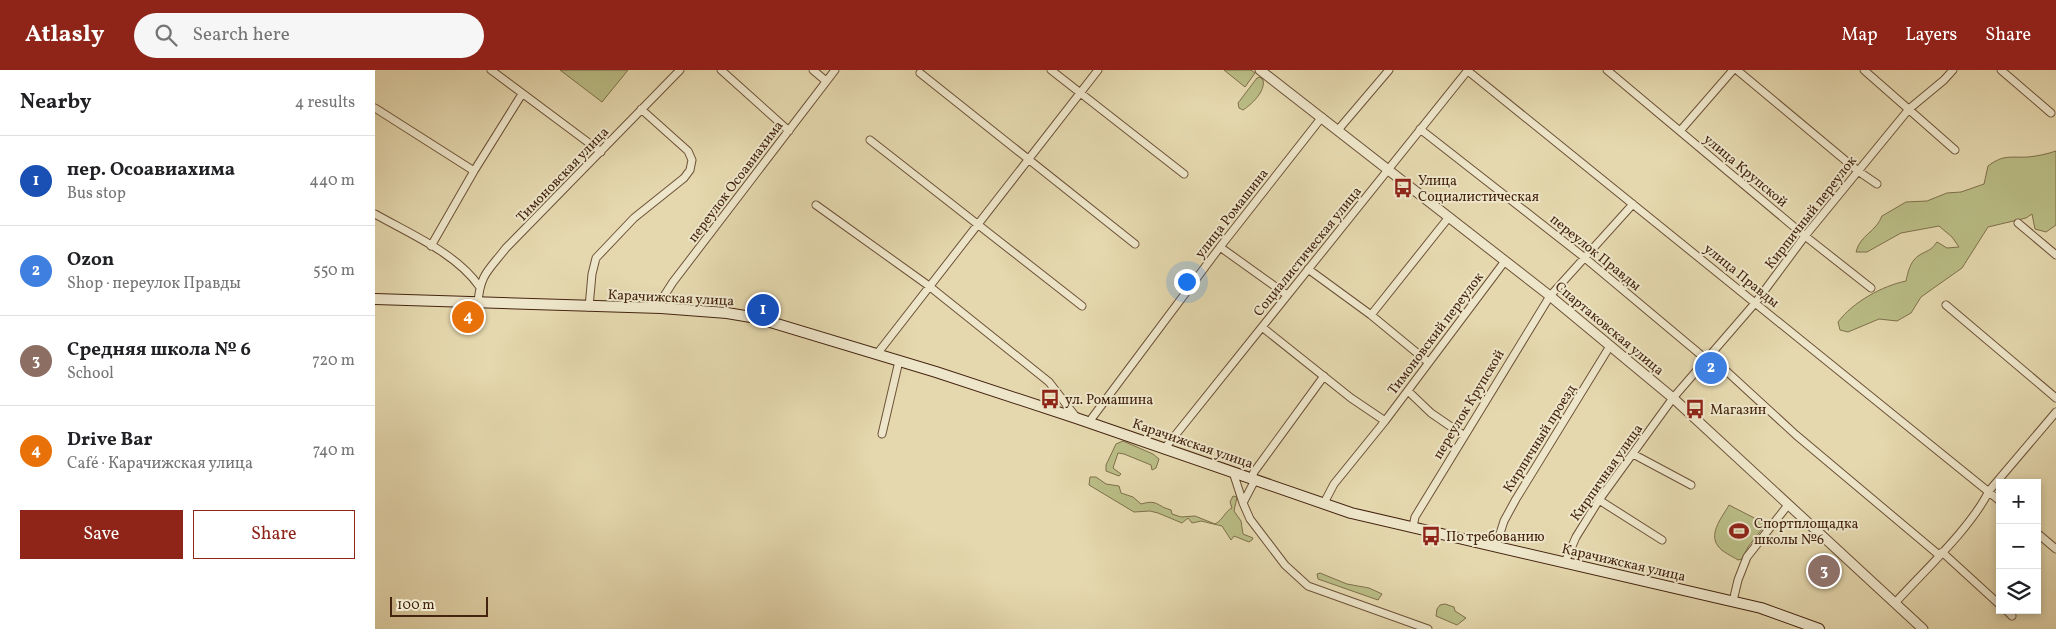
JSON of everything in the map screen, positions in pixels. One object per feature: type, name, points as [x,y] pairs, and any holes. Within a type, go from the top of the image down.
[{"type":"main road","name":"Карачижская улица","points":[[375,299],[661,308],[727,313],[757,318],[877,354],[1089,422],[1351,513],[1733,601],[1761,608],[1819,629]]},
{"type":"street","points":[[491,70],[601,152]]},
{"type":"street","name":"Тимоновская улица","points":[[478,303],[479,286],[482,278],[506,248],[679,70]]},
{"type":"street","points":[[721,70],[789,131]]},
{"type":"street","points":[[813,70],[826,81]]},
{"type":"street","name":"переулок Осоавиахима","points":[[661,308],[662,299],[673,282],[835,70]]},
{"type":"street","points":[[1051,70],[1184,174]]},
{"type":"street","points":[[877,354],[1098,70]]},
{"type":"street","name":"Спартаковская улица","points":[[1260,70],[1550,296],[1673,398],[1923,629]]},
{"type":"street","points":[[1338,130],[1389,70]]},
{"type":"street","name":"Социалистическая улица","points":[[1165,448],[1468,70]]},
{"type":"street","name":"улица Правды","points":[[1468,70],[1996,497]]},
{"type":"street","name":"улица Крупской","points":[[1607,70],[1805,236],[1871,288]]},
{"type":"street","points":[[1680,131],[1735,70],[1858,171],[1877,184]]},
{"type":"street","points":[[1864,70],[1955,150]]},
{"type":"street","name":"Кирпичный переулок","points":[[1673,398],[1755,302],[1805,236],[1909,109],[1944,80],[1953,70]]},
{"type":"street","points":[[2001,70],[2051,113]]},
{"type":"street","points":[[920,73],[1135,244]]},
{"type":"street","points":[[431,246],[474,171],[522,94]]},
{"type":"street","points":[[375,108],[474,171]]},
{"type":"street","points":[[589,307],[592,274],[596,258],[634,218],[683,178],[690,170],[693,160],[688,151],[641,110]]},
{"type":"street","name":"улица Ромашина","points":[[1089,422],[1220,248],[1322,117]]},
{"type":"street","name":"переулок Правды","points":[[1421,129],[1709,358],[1796,435],[1996,602]]},
{"type":"street","points":[[870,140],[1082,306]]},
{"type":"street","name":"переулок Крупской","points":[[1413,527],[1415,517],[1463,435],[1550,296],[1633,204]]},
{"type":"street","points":[[816,205],[929,286],[1049,382],[1076,418]]},
{"type":"street","points":[[375,214],[453,259],[469,272],[479,286]]},
{"type":"street","points":[[1371,315],[1449,217]]},
{"type":"street","points":[[2018,223],[2056,255]]},
{"type":"street","points":[[1220,248],[1287,295]]},
{"type":"street","name":"Тимоновский переулок","points":[[1324,503],[1334,484],[1385,421],[1505,261]]},
{"type":"street","points":[[1308,269],[1371,315],[1428,362]]},
{"type":"street","points":[[1946,305],[2056,398]]},
{"type":"street","points":[[1262,327],[1351,398],[1385,421]]},
{"type":"street","name":"Кирпичный проезд","points":[[1496,546],[1504,521],[1516,499],[1610,346]]},
{"type":"street","points":[[882,434],[899,361]]},
{"type":"street","points":[[1243,503],[1254,472],[1324,376]]},
{"type":"street","points":[[1408,391],[1431,413],[1463,435]]},
{"type":"street","name":"Кирпичная улица","points":[[1565,562],[1576,537],[1599,500],[1673,398]]},
{"type":"street","points":[[1895,603],[1941,554],[1982,505],[1989,491],[2056,412]]},
{"type":"street","points":[[1633,454],[1691,485]]},
{"type":"street","points":[[1233,472],[1250,519],[1285,565],[1308,586],[1428,629]]},
{"type":"street","points":[[1599,500],[1662,540]]},
{"type":"street","points":[[1733,601],[1738,580],[1747,557],[1788,505]]},
{"type":"street","points":[[2041,536],[2056,549]]},
{"type":"green space","points":[[560,70],[628,70],[602,102]]},
{"type":"green space","points":[[1224,70],[1251,70],[1255,73],[1245,87]]},
{"type":"green space","points":[[1260,77],[1263,80],[1263,84],[1260,93],[1246,108],[1243,110],[1239,108],[1238,103],[1257,78]]},
{"type":"green space","points":[[2056,151],[2056,225],[2046,232],[2035,229],[2032,214],[2026,218],[1988,227],[1962,268],[1921,297],[1911,313],[1897,321],[1879,319],[1848,332],[1840,330],[1838,322],[1844,315],[1878,291],[1906,281],[1913,261],[1937,242],[1947,248],[1959,247],[1952,237],[1939,226],[1901,233],[1867,252],[1856,252],[1861,241],[1876,226],[1882,216],[1906,202],[1927,201],[1947,193],[1961,192],[1984,184],[1988,166],[1998,160],[2007,157],[2035,156]]},
{"type":"green space","points":[[1123,441],[1153,454],[1159,459],[1156,468],[1152,470],[1151,465],[1118,453],[1113,468],[1121,474],[1119,476],[1106,471],[1106,465],[1116,444]]},
{"type":"green space","points":[[1090,477],[1096,477],[1106,484],[1119,486],[1121,493],[1133,497],[1141,504],[1151,502],[1171,510],[1172,514],[1181,517],[1195,516],[1215,524],[1232,508],[1230,502],[1233,496],[1237,497],[1234,511],[1241,521],[1243,534],[1253,538],[1249,542],[1234,536],[1231,540],[1222,526],[1201,521],[1192,523],[1188,518],[1182,523],[1150,511],[1134,512],[1089,485]]},
{"type":"green space","name":"Спортплощадка школы №6","points":[[1729,505],[1766,524],[1748,547],[1742,559],[1738,560],[1722,550],[1715,541],[1716,530]]},
{"type":"green space","points":[[1320,573],[1347,584],[1369,588],[1382,594],[1378,600],[1318,579],[1317,574]]},
{"type":"green space","points":[[1445,604],[1454,607],[1455,611],[1466,618],[1457,625],[1436,616],[1440,605]]},
{"type":"place","name":"Улица Социалистическая","points":[[1403,188]]},
{"type":"place","name":"пер. Осоавиахима","points":[[763,310]]},
{"type":"place","name":"Drive Bar","points":[[468,317]]},
{"type":"place","name":"Ozon","points":[[1711,368]]},
{"type":"place","name":"ул. Ромашина","points":[[1050,399]]},
{"type":"place","name":"Магазин","points":[[1695,409]]},
{"type":"place","name":"Спортплощадка школы №6","points":[[1739,531]]},
{"type":"place","name":"По требованию","points":[[1431,536]]},
{"type":"place","name":"Средняя школа № 6","points":[[1824,571]]}]
